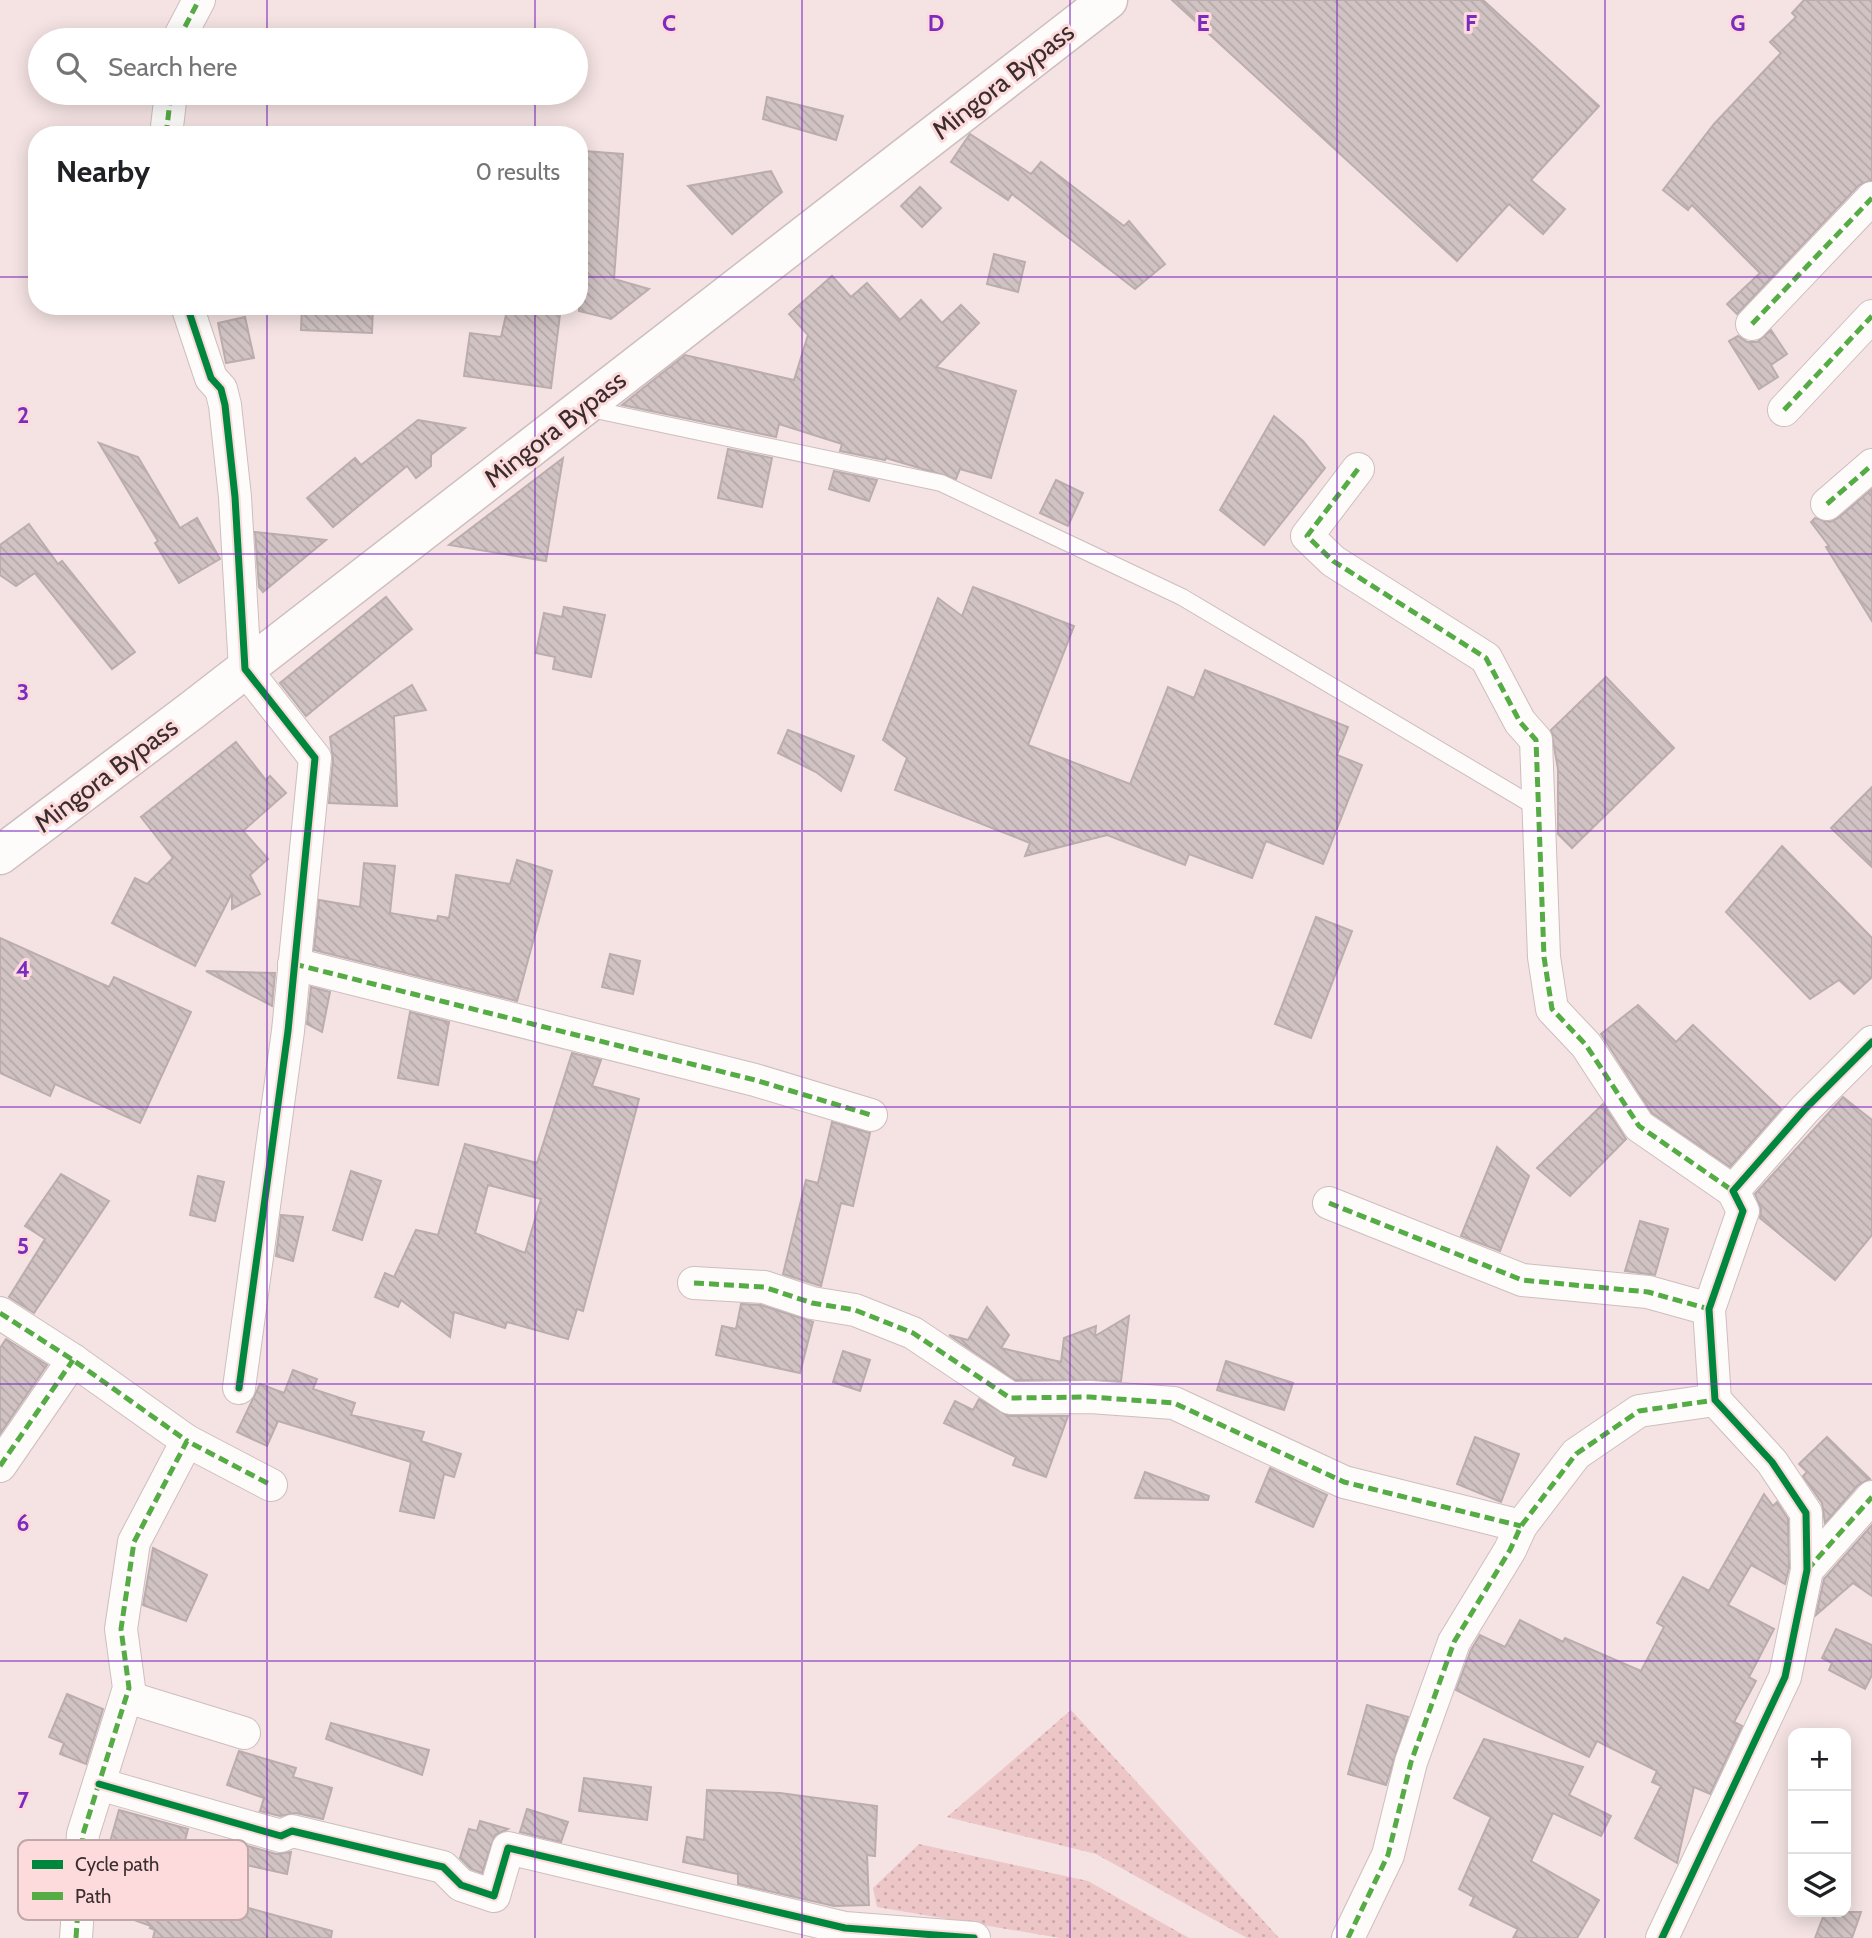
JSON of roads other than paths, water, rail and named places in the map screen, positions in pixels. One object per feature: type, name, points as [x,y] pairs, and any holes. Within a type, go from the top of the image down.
[{"type":"highway","name":"Mingora Bypass","points":[[0,855],[583,408],[1108,0]]},
{"type":"street","points":[[184,28],[199,0]]},
{"type":"street","points":[[167,126],[170,105]]},
{"type":"street","points":[[1752,324],[1872,198]]},
{"type":"street","points":[[190,315],[211,378],[221,389],[225,405],[235,497],[245,668],[315,758],[287,1044],[239,1388]]},
{"type":"street","points":[[1784,410],[1872,316]]},
{"type":"street","points":[[1827,504],[1872,465]]},
{"type":"street","points":[[1358,469],[1307,536],[1333,561],[1486,658],[1520,722],[1536,740],[1544,957],[1552,1009],[1586,1045],[1639,1126],[1733,1191],[1743,1211],[1709,1309],[1715,1400],[1772,1462],[1806,1513],[1807,1570],[1785,1677],[1662,1938]]},
{"type":"street","points":[[294,964],[755,1080],[871,1115]]},
{"type":"street","points":[[1733,1191],[1805,1109],[1872,1042]]},
{"type":"street","points":[[1329,1203],[1522,1279],[1648,1292],[1709,1309]]},
{"type":"street","points":[[694,1283],[765,1287],[812,1303],[855,1310],[913,1333],[1010,1398],[1090,1397],[1174,1403],[1344,1482],[1521,1526]]},
{"type":"street","points":[[0,1313],[73,1360],[187,1441],[271,1485]]},
{"type":"street","points":[[0,1466],[73,1360]]},
{"type":"street","points":[[1348,1938],[1388,1856],[1411,1762],[1454,1642],[1510,1550],[1521,1526],[1577,1454],[1639,1411],[1715,1400]]},
{"type":"street","points":[[83,1840],[129,1688],[121,1629],[134,1542],[187,1441]]},
{"type":"street","points":[[1807,1570],[1872,1497]]},
{"type":"street","points":[[127,1697],[244,1733]]},
{"type":"street","points":[[99,1784],[281,1836],[292,1831],[443,1867],[461,1885],[494,1896],[508,1847],[845,1928],[974,1938]]},
{"type":"street","points":[[76,1938],[77,1920]]},
{"type":"lane","points":[[583,408],[941,483],[1182,597],[1539,809]]}]
